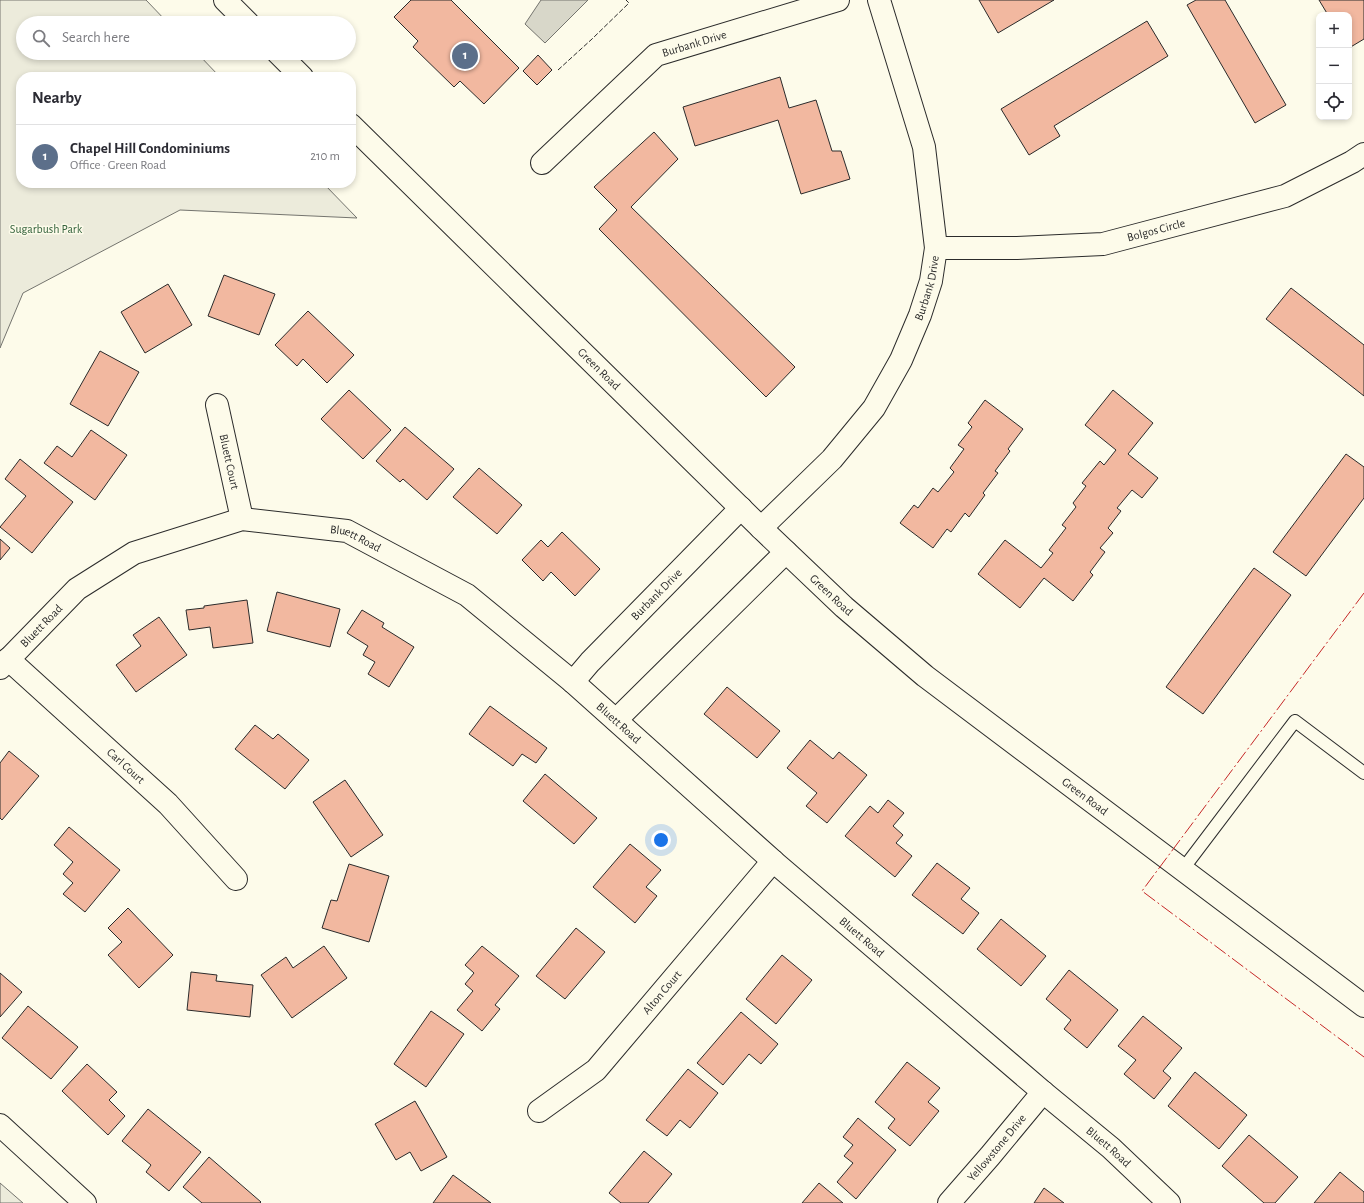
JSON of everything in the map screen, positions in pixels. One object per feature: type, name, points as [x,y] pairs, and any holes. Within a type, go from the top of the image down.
[{"type":"street","points":[[224,0],[241,16]]},
{"type":"street","name":"Burbank Drive","points":[[542,163],[656,55],[838,0]]},
{"type":"street","name":"Burbank Drive","points":[[761,528],[832,459],[874,408],[901,360],[920,315],[931,281],[936,248],[924,147],[879,0]]},
{"type":"street","points":[[285,60],[297,72]]},
{"type":"street","name":"Green Road","points":[[356,130],[761,528],[844,607],[925,676],[1183,868],[1364,1006]]},
{"type":"street","name":"Bolgos Circle","points":[[936,248],[1017,248],[1103,244],[1285,196],[1352,162],[1364,154]]},
{"type":"street","name":"Bluett Court","points":[[217,404],[242,519]]},
{"type":"street","name":"Burbank Drive","points":[[573,682],[590,662],[741,508]]},
{"type":"street","name":"Bluett Road","points":[[4,663],[77,589],[134,553],[242,519],[347,531],[467,595],[573,682],[774,861],[1043,1092],[1111,1148],[1169,1203]]},
{"type":"street","points":[[616,720],[786,552]]},
{"type":"street","name":"Carl Court","points":[[4,663],[168,804],[236,879]]},
{"type":"street","name":"Alton Court","points":[[539,1111],[596,1070],[774,861]]},
{"type":"street","name":"Yellowstone Drive","points":[[949,1203],[1043,1092]]},
{"type":"street","points":[[0,1125],[85,1203]]},
{"type":"lane","points":[[1183,868],[1295,721],[1364,773]]},
{"type":"green space","name":"Sugarbush Park","points":[[0,0],[146,0],[161,16],[16,16],[16,60],[204,60],[215,72],[16,72],[16,188],[328,188],[357,218],[180,210],[23,293],[0,348]]},
{"type":"green space","points":[[0,1183],[23,1203],[0,1203]]},
{"type":"shaded area","points":[[541,0],[588,0],[545,43],[525,24]]},
{"type":"building","points":[[411,0],[451,0],[519,68],[484,104],[460,81],[454,87],[413,47],[418,41],[394,17]]},
{"type":"building","points":[[979,0],[1054,0],[998,33]]},
{"type":"building","points":[[1196,0],[1225,0],[1286,105],[1255,123],[1187,5]]},
{"type":"building","points":[[1319,0],[1364,0],[1364,39],[1352,46],[1352,12],[1326,12]]},
{"type":"building","points":[[1147,21],[1168,56],[1054,126],[1060,136],[1029,155],[1001,109]]},
{"type":"building","points":[[538,55],[552,70],[537,85],[523,71]]},
{"type":"building","points":[[780,77],[789,108],[816,100],[832,151],[841,151],[850,179],[801,194],[778,120],[695,146],[683,107]]},
{"type":"building","points":[[654,132],[678,159],[631,207],[795,367],[766,397],[599,229],[617,210],[594,187]]},
{"type":"building","points":[[224,275],[275,294],[259,335],[208,316]]},
{"type":"building","points":[[168,284],[192,325],[145,353],[121,312]]},
{"type":"building","points":[[1291,288],[1364,345],[1364,396],[1266,319]]},
{"type":"building","points":[[308,311],[354,355],[327,383],[303,359],[297,366],[275,345]]},
{"type":"building","points":[[100,351],[139,372],[108,426],[70,404]]},
{"type":"building","points":[[349,390],[391,430],[363,459],[321,419]]},
{"type":"building","points":[[1113,390],[1153,423],[1128,454],[1158,478],[1142,498],[1132,490],[1117,508],[1121,511],[1108,528],[1113,533],[1100,548],[1105,552],[1090,572],[1093,575],[1073,601],[1044,578],[1020,608],[978,574],[1005,540],[1041,568],[1053,553],[1049,550],[1066,528],[1062,525],[1076,507],[1073,503],[1086,486],[1082,483],[1100,461],[1104,465],[1116,450],[1085,425]]},
{"type":"building","points":[[985,400],[1023,429],[1008,449],[1010,451],[995,471],[998,473],[983,493],[985,495],[969,517],[965,513],[951,532],[947,529],[933,548],[900,523],[914,505],[918,508],[933,488],[938,492],[954,472],[950,468],[964,449],[958,445],[972,427],[968,423]]},
{"type":"building","points":[[405,427],[454,469],[427,500],[403,479],[400,482],[376,461]]},
{"type":"building","points":[[91,430],[127,455],[95,500],[44,463],[57,446],[72,457]]},
{"type":"building","points":[[1346,454],[1364,467],[1364,498],[1306,576],[1273,552]]},
{"type":"building","points":[[20,459],[73,502],[32,553],[0,527],[26,496],[5,479]]},
{"type":"building","points":[[479,468],[522,505],[497,534],[453,497]]},
{"type":"building","points":[[562,532],[600,569],[575,596],[551,572],[543,581],[522,560],[541,540],[548,547]]},
{"type":"building","points":[[0,539],[10,548],[0,560]]},
{"type":"building","points":[[1254,568],[1291,595],[1203,714],[1166,687]]},
{"type":"building","points":[[277,592],[340,609],[330,647],[267,631]]},
{"type":"building","points":[[247,600],[253,643],[213,648],[210,627],[189,630],[186,610]]},
{"type":"building","points":[[362,610],[384,623],[382,627],[414,647],[389,687],[368,674],[375,662],[363,655],[368,646],[347,633]]},
{"type":"building","points":[[159,617],[187,655],[136,692],[116,665],[141,646],[133,635]]},
{"type":"building","points":[[727,687],[780,731],[757,758],[704,714]]},
{"type":"building","points":[[490,706],[547,748],[536,763],[522,754],[513,766],[469,734]]},
{"type":"building","points":[[255,725],[273,739],[278,734],[309,760],[285,789],[235,749]]},
{"type":"building","points":[[810,740],[833,759],[839,752],[867,775],[827,823],[806,806],[817,793],[787,768]]},
{"type":"building","points":[[9,751],[39,776],[2,820],[0,818],[0,763]]},
{"type":"building","points":[[545,774],[597,818],[574,844],[523,801]]},
{"type":"building","points":[[345,780],[383,835],[351,857],[313,802]]},
{"type":"building","points":[[888,800],[904,813],[893,826],[903,835],[896,843],[912,856],[895,877],[845,836],[870,806],[878,813]]},
{"type":"building","points":[[69,827],[120,870],[85,912],[63,894],[73,883],[63,874],[73,862],[54,845]]},
{"type":"building","points":[[630,844],[661,870],[646,887],[657,896],[635,923],[593,887]]},
{"type":"building","points":[[937,863],[970,888],[961,899],[979,913],[963,934],[912,895]]},
{"type":"building","points":[[349,864],[389,876],[369,942],[322,928],[331,900],[337,901]]},
{"type":"building","points":[[128,908],[173,955],[139,988],[108,955],[122,942],[108,928]]},
{"type":"building","points":[[1001,919],[1046,956],[1021,986],[977,949]]},
{"type":"building","points":[[576,928],[605,952],[565,999],[536,976]]},
{"type":"building","points":[[324,946],[347,978],[292,1018],[261,975],[286,957],[293,968]]},
{"type":"building","points":[[482,946],[519,976],[495,1005],[500,1009],[482,1031],[457,1010],[473,991],[465,984],[474,973],[465,965]]},
{"type":"building","points":[[782,955],[812,980],[776,1024],[746,999]]},
{"type":"building","points":[[1069,970],[1118,1010],[1087,1048],[1064,1029],[1071,1020],[1046,999]]},
{"type":"building","points":[[191,972],[217,975],[216,981],[253,985],[250,1017],[187,1010]]},
{"type":"building","points":[[0,973],[22,992],[0,1017]]},
{"type":"building","points":[[28,1006],[78,1047],[51,1079],[2,1038]]},
{"type":"building","points":[[431,1011],[464,1034],[426,1087],[394,1064]]},
{"type":"building","points":[[741,1012],[778,1044],[761,1064],[749,1054],[723,1085],[697,1063]]},
{"type":"building","points":[[1143,1016],[1182,1048],[1163,1071],[1171,1078],[1154,1099],[1124,1074],[1136,1060],[1118,1046]]},
{"type":"building","points":[[907,1062],[940,1088],[928,1102],[939,1111],[910,1146],[888,1128],[895,1119],[875,1102]]},
{"type":"building","points":[[87,1064],[117,1092],[109,1100],[125,1116],[108,1135],[62,1091]]},
{"type":"building","points":[[688,1069],[718,1093],[690,1128],[680,1120],[667,1136],[646,1120]]},
{"type":"building","points":[[1195,1072],[1247,1115],[1219,1149],[1168,1106]]},
{"type":"building","points":[[415,1101],[447,1157],[421,1171],[410,1152],[396,1160],[375,1124]]},
{"type":"building","points":[[148,1109],[201,1152],[169,1191],[146,1172],[151,1165],[122,1141]]},
{"type":"building","points":[[858,1118],[896,1150],[856,1199],[837,1182],[853,1163],[844,1156],[853,1145],[843,1137]]},
{"type":"building","points":[[1249,1135],[1298,1177],[1275,1203],[1264,1203],[1222,1166]]},
{"type":"building","points":[[644,1151],[672,1174],[648,1203],[621,1203],[609,1193]]},
{"type":"building","points":[[209,1157],[261,1202],[202,1203],[183,1187]]},
{"type":"building","points":[[1340,1172],[1364,1192],[1364,1203],[1314,1203]]},
{"type":"building","points":[[453,1175],[491,1203],[433,1203]]},
{"type":"building","points":[[819,1183],[843,1203],[802,1203]]},
{"type":"building","points":[[1044,1188],[1064,1203],[1034,1203]]},
{"type":"fence","points":[[558,70],[629,3],[626,0]]},
{"type":"power","points":[[1364,593],[1142,891],[1364,1057]]},
{"type":"place","name":"Chapel Hill Condominiums","points":[[465,56]]}]
